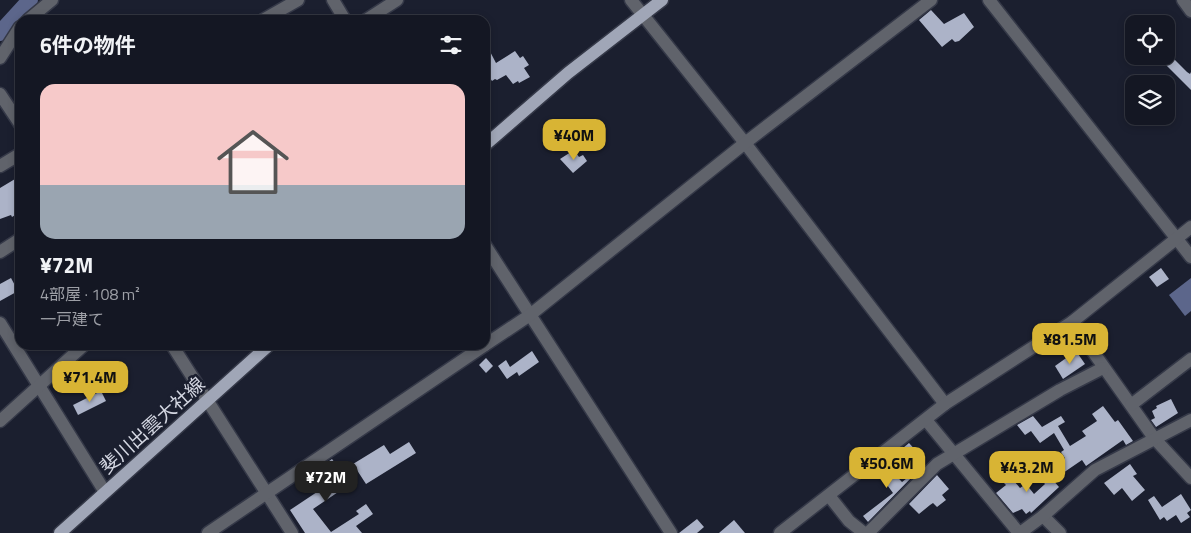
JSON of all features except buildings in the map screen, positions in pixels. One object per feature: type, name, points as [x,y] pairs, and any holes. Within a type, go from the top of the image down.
[{"type":"main road","points":[[490,141],[568,73],[662,0]]},
{"type":"main road","name":"斐川出雲大社線","points":[[60,533],[263,350]]},
{"type":"street","points":[[34,15],[52,0]]},
{"type":"street","points":[[272,15],[298,0]]},
{"type":"street","points":[[333,0],[343,15]]},
{"type":"street","points":[[374,15],[397,0]]},
{"type":"street","points":[[631,0],[745,143],[945,404]]},
{"type":"street","points":[[490,342],[530,315],[745,143],[931,0]]},
{"type":"street","points":[[989,0],[1191,257]]},
{"type":"street","points":[[1183,0],[1191,11]]},
{"type":"street","points":[[0,58],[15,35]]},
{"type":"street","points":[[0,94],[15,116]]},
{"type":"street","points":[[0,166],[15,157]]},
{"type":"street","points":[[780,533],[830,496],[945,404],[1072,322],[1191,226]]},
{"type":"street","points":[[0,252],[15,242]]},
{"type":"street","points":[[490,253],[671,533]]},
{"type":"street","points":[[1072,322],[1154,438],[1191,478]]},
{"type":"street","points":[[0,323],[15,346]]},
{"type":"street","points":[[17,350],[105,492]]},
{"type":"street","points":[[0,422],[78,350]]},
{"type":"street","points":[[175,350],[292,533]]},
{"type":"street","points":[[208,533],[478,350]]},
{"type":"street","points":[[1131,405],[1191,359]]},
{"type":"street","points":[[868,533],[937,464],[1060,390],[1103,368]]},
{"type":"street","points":[[926,420],[1019,533],[1044,516],[1095,470],[1191,420]]},
{"type":"street","points":[[830,496],[849,521],[864,533]]},
{"type":"street","points":[[1044,516],[1060,533]]},
{"type":"water","points":[[1191,278],[1191,311],[1185,316],[1169,295]]},
{"type":"waterway","points":[[16,15],[30,0]]},
{"type":"waterway","points":[[0,33],[15,16]]}]
